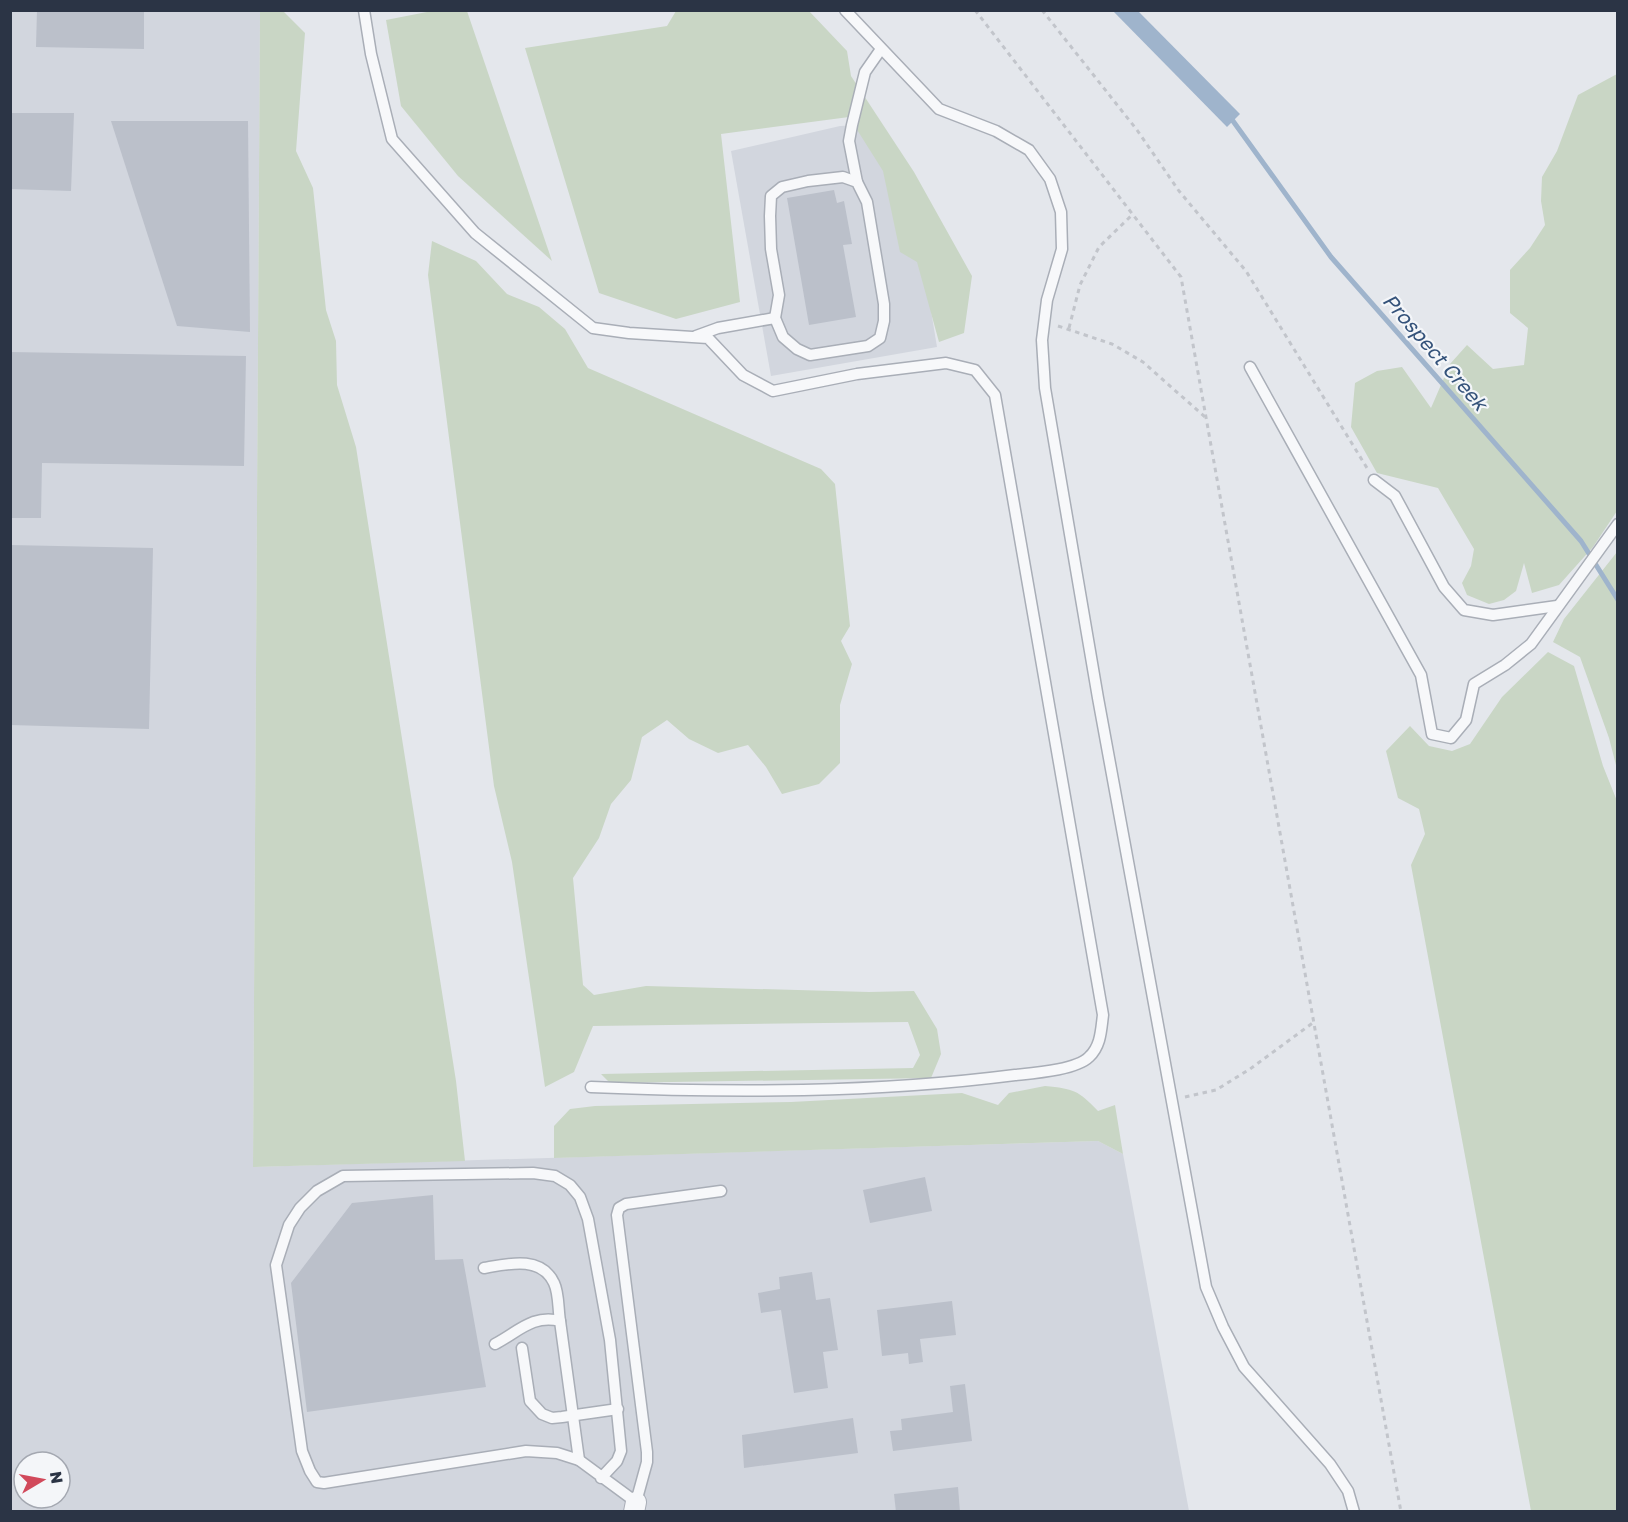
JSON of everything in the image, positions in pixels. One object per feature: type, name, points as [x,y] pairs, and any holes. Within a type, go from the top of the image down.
[{"type":"lane","points":[[364,10],[371,54],[392,139],[475,233],[593,328],[708,338],[743,375],[773,391],[857,374],[946,363],[975,370],[995,396],[1102,1015],[1101,1039],[1089,1058],[1063,1069],[989,1078],[874,1088],[664,1090],[591,1087]]},
{"type":"lane","points":[[845,10],[939,109],[996,131],[1029,150],[1050,179],[1061,212],[1062,249],[1047,300],[1042,340],[1045,388],[1170,1097],[1206,1287],[1223,1327],[1244,1367],[1330,1464],[1348,1491],[1354,1512]]},
{"type":"lane","points":[[857,182],[843,177],[808,181],[782,187],[771,196],[771,249],[780,295],[775,318],[783,337],[796,350],[810,355],[868,345],[880,338],[884,321],[884,304],[867,202],[857,182],[849,141],[865,72],[881,49]]},
{"type":"lane","points":[[693,337],[718,328],[775,318]]},
{"type":"lane","points":[[1250,368],[1421,675],[1432,734],[1450,738],[1466,720],[1474,684],[1505,665],[1531,644],[1617,524]]},
{"type":"lane","points":[[1374,480],[1395,496],[1444,587],[1464,610],[1493,615],[1557,606]]},
{"type":"lane","points":[[602,1478],[617,1461],[621,1451],[618,1409],[610,1340],[588,1219],[580,1197],[570,1185],[555,1176],[533,1173],[343,1176],[317,1191],[300,1208],[289,1225],[276,1265],[302,1451],[310,1472],[317,1482],[324,1483],[526,1450],[557,1453],[579,1460],[635,1507],[647,1462],[647,1452],[617,1215],[619,1208],[626,1204],[722,1191]]},
{"type":"lane","points":[[484,1268],[517,1262],[536,1265],[547,1273],[555,1284],[579,1460]]},
{"type":"lane","points":[[495,1344],[537,1320],[549,1318],[560,1321]]},
{"type":"lane","points":[[522,1348],[530,1401],[542,1414],[552,1418],[618,1409]]},
{"type":"path","points":[[975,10],[1181,277],[1401,1512]]},
{"type":"path","points":[[1042,10],[1137,130],[1179,191],[1246,271],[1374,480]]},
{"type":"path","points":[[1069,328],[1080,285],[1099,247],[1133,215]]},
{"type":"path","points":[[1045,322],[1112,344],[1143,362],[1206,418]]},
{"type":"path","points":[[1170,1097],[1185,1097],[1216,1090],[1250,1069],[1314,1022]]},
{"type":"shaded area","points":[[10,11],[260,11],[253,1167],[1098,1141],[1123,1154],[1189,1511],[11,1511]]},
{"type":"shaded area","points":[[876,124],[920,244],[937,347],[771,376],[731,151],[840,126]]},
{"type":"green space","points":[[260,11],[283,11],[305,33],[296,151],[313,188],[326,310],[336,341],[337,385],[356,447],[456,1081],[465,1161],[253,1167]]},
{"type":"green space","points":[[432,11],[467,11],[552,261],[458,176],[401,106],[386,20]]},
{"type":"green space","points":[[676,11],[809,11],[847,51],[851,76],[914,172],[972,276],[964,333],[939,342],[917,262],[900,252],[883,171],[849,117],[721,134],[740,302],[676,319],[599,293],[525,48],[667,26]]},
{"type":"green space","points":[[1617,74],[1617,511],[1593,547],[1559,585],[1532,593],[1524,563],[1516,591],[1504,600],[1489,604],[1467,595],[1462,583],[1471,566],[1474,549],[1438,488],[1377,473],[1351,427],[1355,383],[1377,371],[1402,367],[1431,408],[1450,364],[1467,345],[1493,369],[1524,365],[1528,328],[1510,313],[1510,270],[1530,248],[1545,225],[1541,201],[1542,177],[1557,151],[1578,95]]},
{"type":"green space","points":[[432,241],[476,261],[507,294],[539,307],[565,329],[588,368],[821,469],[835,484],[850,626],[841,641],[852,664],[840,705],[840,763],[819,784],[782,794],[766,767],[748,745],[718,753],[689,739],[667,720],[642,737],[631,780],[611,804],[599,838],[573,878],[583,985],[594,995],[646,986],[869,992],[914,991],[937,1029],[941,1054],[931,1078],[610,1083],[601,1074],[913,1068],[920,1055],[908,1022],[593,1026],[574,1072],[545,1087],[512,862],[494,786],[428,275]]},
{"type":"green space","points":[[1617,552],[1617,769],[1609,738],[1580,657],[1553,642],[1564,619]]},
{"type":"green space","points":[[1548,652],[1574,666],[1603,766],[1617,801],[1617,1511],[1531,1511],[1411,865],[1425,834],[1419,809],[1398,798],[1386,751],[1410,726],[1429,746],[1452,751],[1470,744],[1502,697]]},
{"type":"green space","points":[[1045,1086],[1075,1092],[1098,1111],[1115,1105],[1123,1154],[1098,1141],[554,1158],[554,1126],[570,1109],[595,1106],[791,1102],[962,1093],[998,1105],[1009,1093]]},
{"type":"water","points":[[1113,11],[1138,11],[1240,114],[1227,127]]},
{"type":"building","points":[[37,10],[144,10],[144,49],[36,47]]},
{"type":"building","points":[[10,113],[74,113],[71,191],[10,189]]},
{"type":"building","points":[[111,121],[248,121],[250,332],[177,326]]},
{"type":"building","points":[[834,190],[837,203],[844,201],[852,244],[843,245],[856,317],[809,325],[787,198]]},
{"type":"building","points":[[10,352],[246,356],[244,466],[42,463],[41,518],[10,518]]},
{"type":"building","points":[[10,545],[153,548],[149,729],[10,725]]},
{"type":"building","points":[[925,1177],[932,1211],[870,1223],[863,1190]]},
{"type":"building","points":[[433,1195],[435,1260],[463,1259],[486,1387],[307,1412],[291,1283],[352,1203]]},
{"type":"building","points":[[812,1272],[816,1300],[830,1298],[838,1350],[823,1352],[828,1388],[794,1393],[781,1310],[761,1313],[758,1293],[780,1289],[779,1277]]},
{"type":"building","points":[[952,1301],[956,1335],[920,1339],[923,1362],[909,1364],[908,1353],[882,1356],[877,1310]]},
{"type":"building","points":[[965,1384],[972,1441],[893,1451],[890,1431],[902,1430],[901,1419],[953,1412],[950,1386]]},
{"type":"building","points":[[853,1418],[858,1453],[744,1468],[742,1435]]},
{"type":"building","points":[[958,1487],[960,1512],[896,1512],[894,1494]]},
{"type":"waterway","name":"Prospect Creek","points":[[1233,121],[1331,257],[1581,541],[1618,600]]}]
